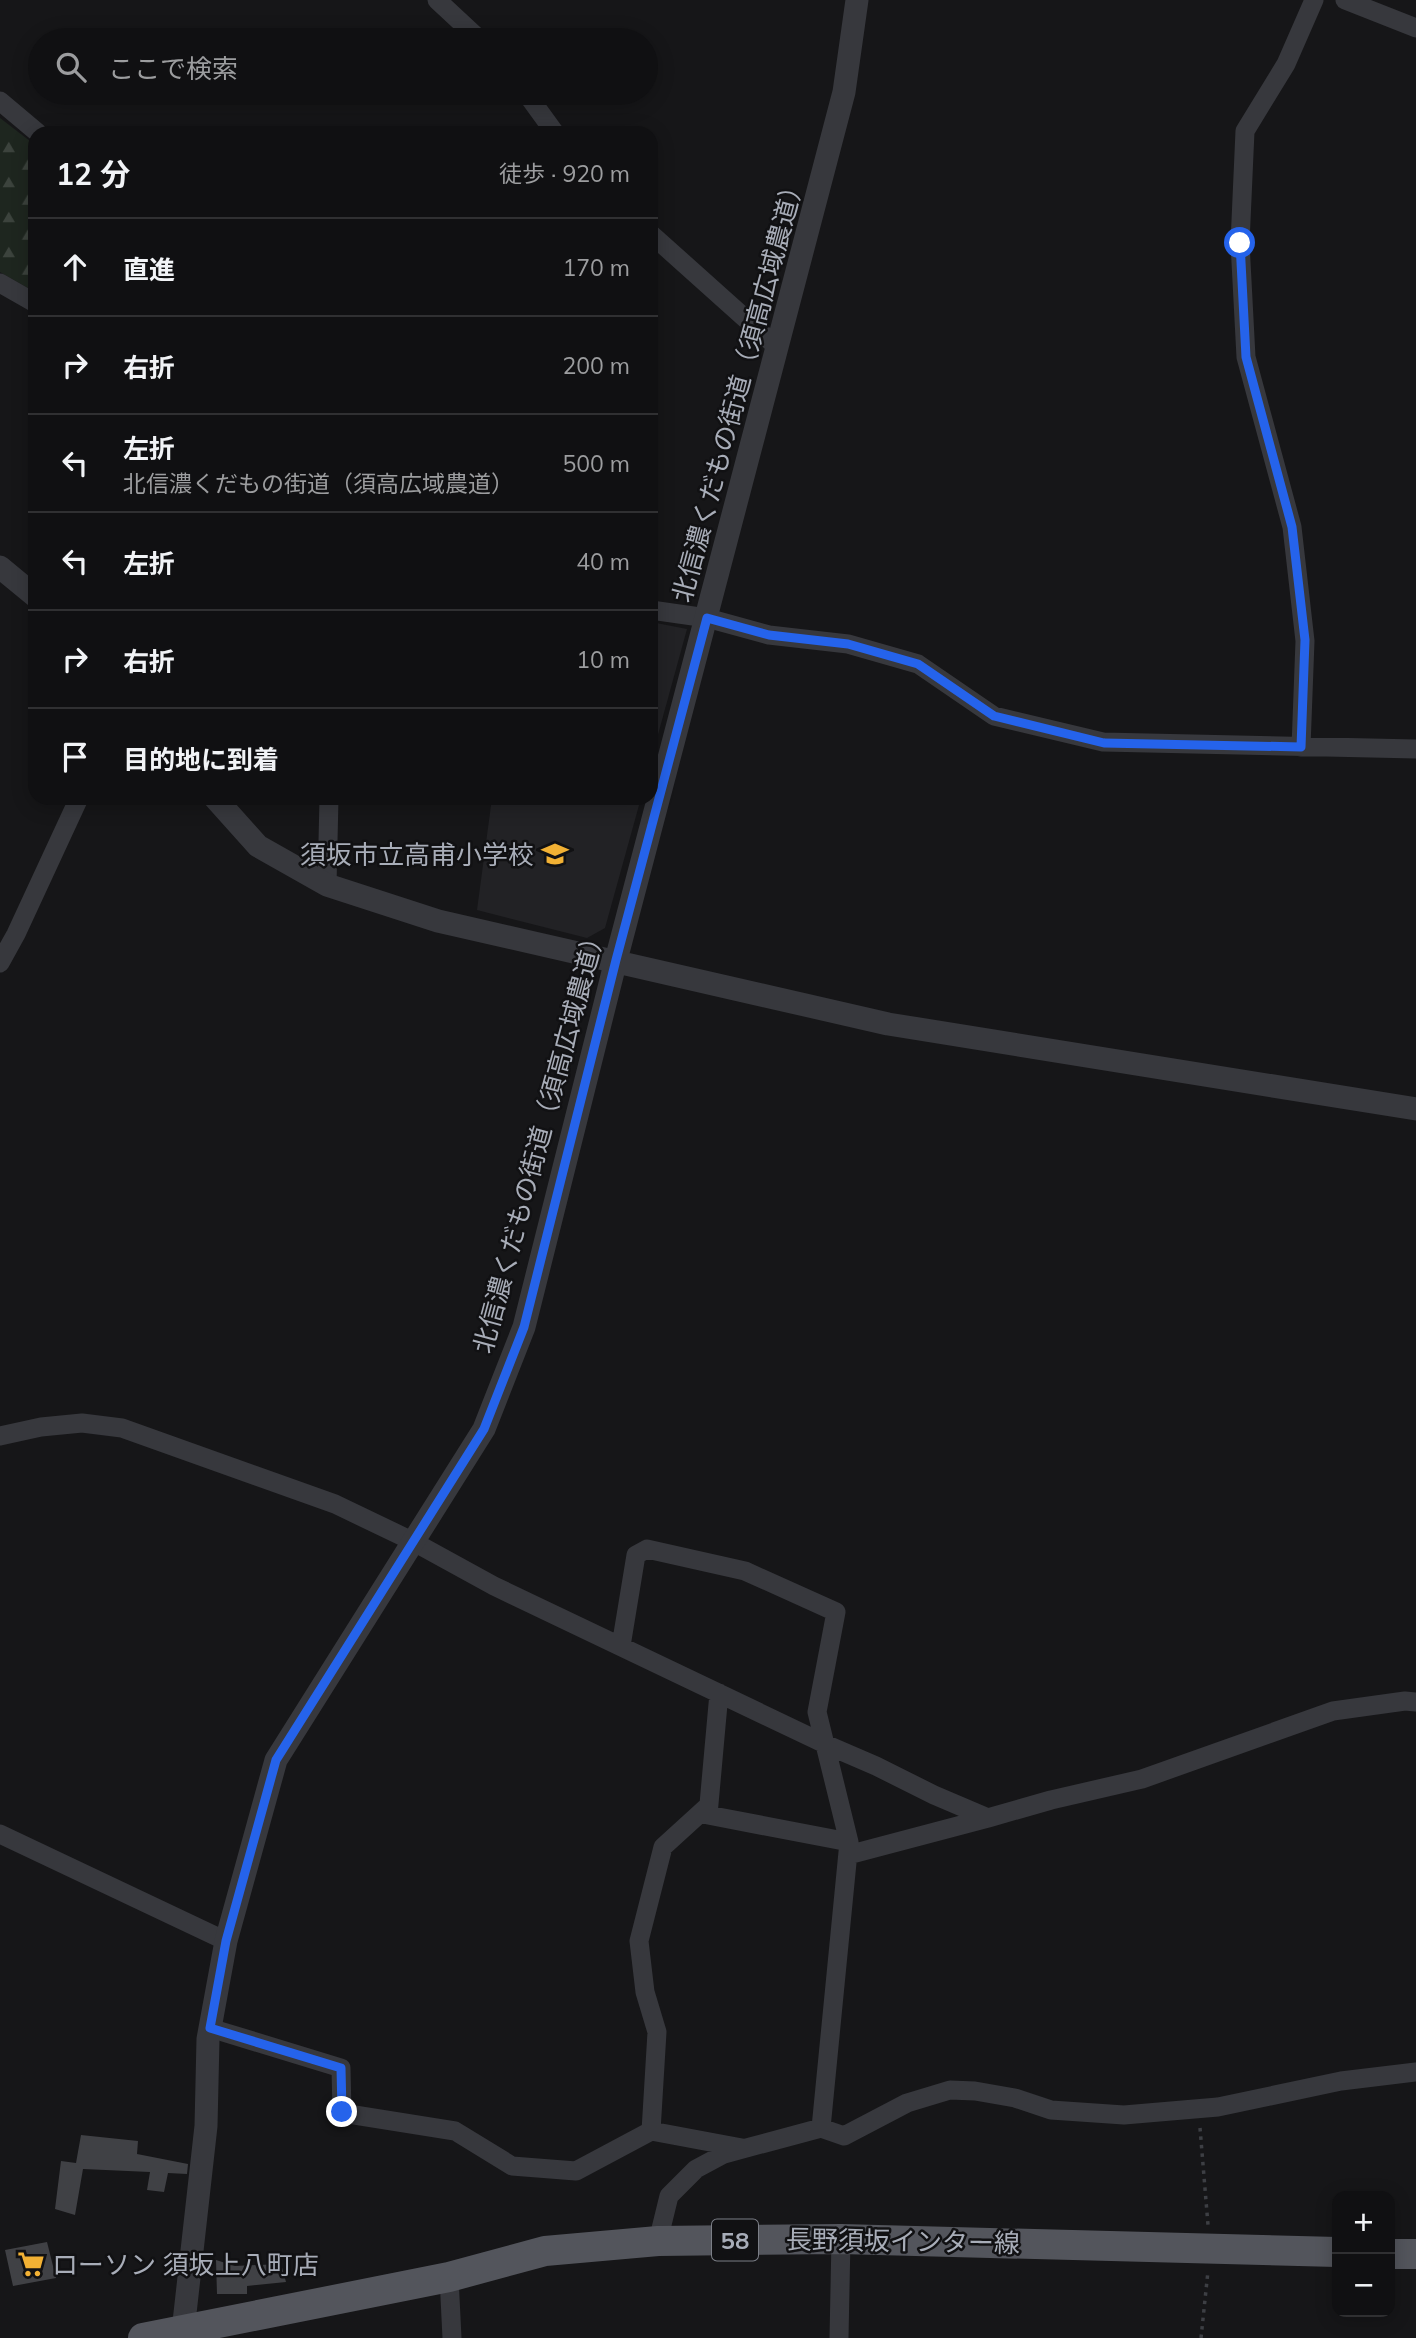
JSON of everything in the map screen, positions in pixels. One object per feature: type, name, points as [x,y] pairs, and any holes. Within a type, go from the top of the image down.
[{"type":"main road","name":"長野須坂インター線","points":[[143,2338],[184,2335],[449,2277],[545,2251],[658,2241],[841,2239],[1332,2252]]},
{"type":"main road","points":[[1395,2254],[1416,2255]]},
{"type":"street","points":[[438,0],[468,28]]},
{"type":"street","name":"北信濃くだもの街道（須高広域農道）","points":[[658,802],[844,92],[857,0]]},
{"type":"street","points":[[1301,747],[1305,640],[1292,527],[1246,357],[1240,243],[1245,131],[1286,64],[1314,0]]},
{"type":"street","points":[[1345,0],[1416,28]]},
{"type":"street","points":[[0,101],[30,126]]},
{"type":"street","points":[[535,105],[550,126]]},
{"type":"street","points":[[658,240],[776,346]]},
{"type":"street","points":[[0,283],[28,299]]},
{"type":"street","points":[[0,567],[28,590]]},
{"type":"street","points":[[658,611],[707,618],[769,635],[848,644],[918,664],[994,716],[1104,743],[1416,749]]},
{"type":"street","points":[[0,963],[76,805]]},
{"type":"street","points":[[221,805],[258,846],[327,885],[438,921],[888,1024],[1416,1109]]},
{"type":"street","points":[[327,885],[329,805]]},
{"type":"street","name":"北信濃くだもの街道（須高広域農道）","points":[[184,2335],[206,2126],[210,2028],[226,1941],[276,1760],[484,1429],[524,1327],[657,805]]},
{"type":"street","points":[[0,1436],[41,1427],[82,1423],[122,1428],[335,1504],[412,1541],[494,1586],[934,1796],[988,1818]]},
{"type":"street","points":[[621,1646],[636,1555],[647,1549],[745,1571],[836,1612],[817,1712],[848,1849],[821,2128]]},
{"type":"street","points":[[719,1693],[708,1815],[848,1849],[988,1818],[1142,1779],[1333,1711],[1405,1701],[1416,1702]]},
{"type":"street","points":[[651,2131],[657,2032],[645,1992],[639,1941],[663,1847],[708,1806]]},
{"type":"street","points":[[0,1834],[226,1941]]},
{"type":"street","points":[[210,2028],[341,2068],[342,2112],[455,2131],[512,2166],[576,2171],[651,2131],[746,2148]]},
{"type":"street","points":[[658,2241],[669,2196],[696,2169],[723,2154],[821,2128],[844,2136],[906,2104],[950,2090],[1015,2098],[1051,2110],[1124,2115],[1218,2107],[1341,2081],[1416,2072]]},
{"type":"street","points":[[839,2338],[841,2239]]},
{"type":"street","points":[[449,2277],[452,2338]]},
{"type":"path","points":[[1198,2109],[1210,2248],[1201,2338]]},
{"type":"shaded area","points":[[658,623],[687,629],[658,735]]},
{"type":"shaded area","name":"須坂市立高甫小学校","points":[[491,805],[639,805],[605,928],[587,938],[477,910]]},
{"type":"green space","points":[[0,118],[28,140],[28,288],[0,272]]},
{"type":"building","points":[[81,2135],[138,2141],[137,2154],[188,2164],[187,2174],[168,2173],[164,2192],[147,2190],[150,2172],[83,2169],[75,2215],[55,2209],[61,2161],[76,2163]]},
{"type":"building","name":"ローソン 須坂上八町店","points":[[47,2242],[56,2278],[13,2286],[5,2250]]},
{"type":"building","points":[[216,2260],[235,2266],[281,2264],[286,2282],[247,2286],[247,2294],[217,2294]]},
{"type":"place","name":"須坂市立高甫小学校","points":[[555,854]]},
{"type":"place","name":"ローソン 須坂上八町店","points":[[31,2264]]},
{"type":"route","points":[[342,2112],[341,2068],[210,2028],[226,1941],[276,1760],[484,1429],[524,1327],[616,960],[707,618],[769,635],[848,644],[918,664],[994,716],[1104,743],[1301,747],[1305,640],[1292,527],[1246,357],[1240,243]]}]
